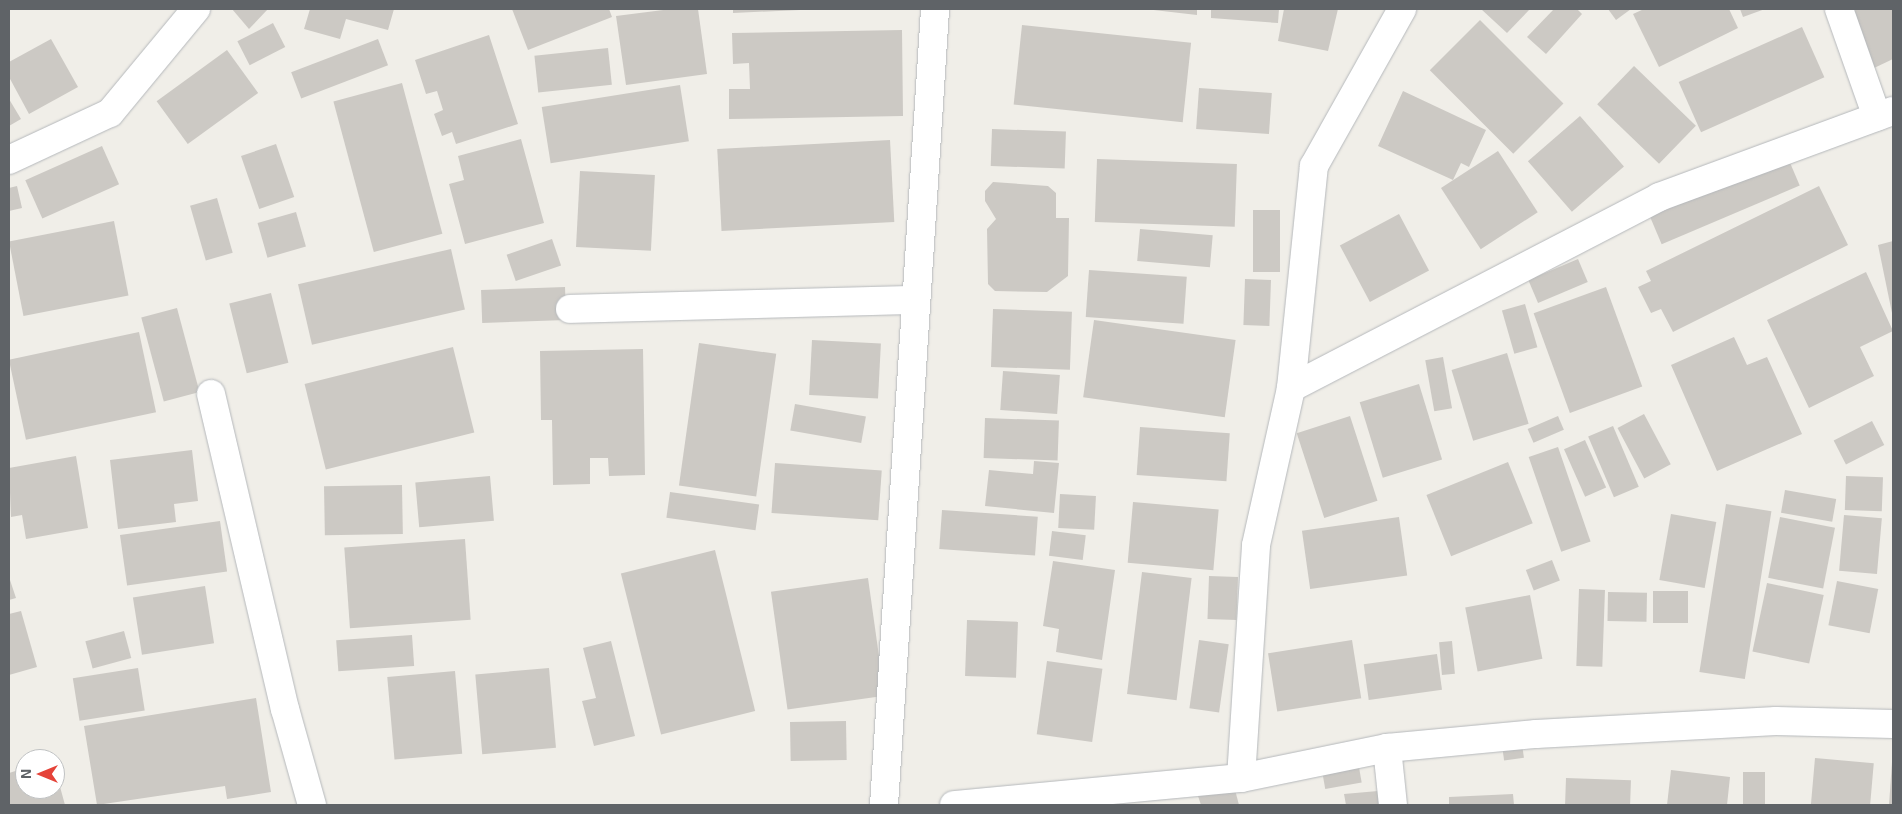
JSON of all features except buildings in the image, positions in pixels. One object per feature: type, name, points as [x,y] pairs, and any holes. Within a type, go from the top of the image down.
[{"type":"street","points":[[9,160],[110,113],[196,9]]},
{"type":"street","points":[[884,805],[935,9]]},
{"type":"street","points":[[1241,778],[1256,545],[1291,388],[1314,166],[1402,9]]},
{"type":"street","points":[[1291,388],[1659,197],[1885,114],[1839,9]]},
{"type":"street","points":[[570,309],[915,300]]},
{"type":"street","points":[[211,394],[285,709],[312,805]]},
{"type":"street","points":[[954,805],[1241,778],[1387,748],[1536,734],[1776,721],[1893,724]]},
{"type":"street","points":[[1387,748],[1393,805]]}]
